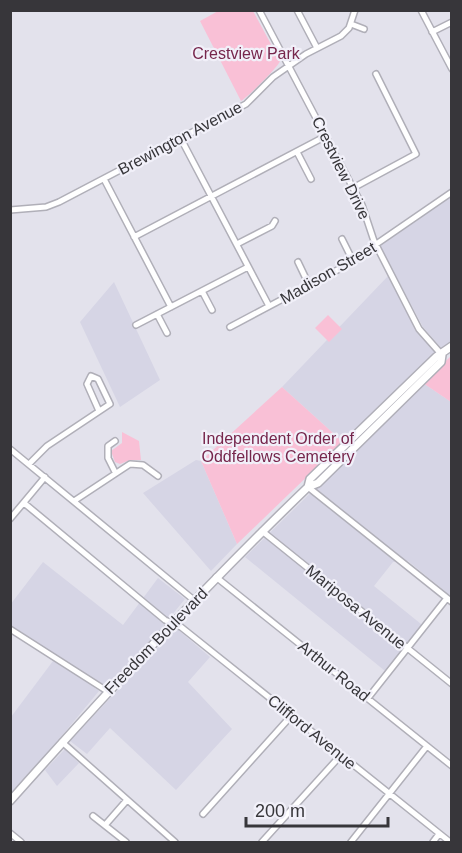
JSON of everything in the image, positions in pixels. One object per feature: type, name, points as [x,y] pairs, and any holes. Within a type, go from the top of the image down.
[{"type":"main road","name":"Freedom Boulevard","points":[[10,801],[107,692],[174,624],[216,577],[308,487],[318,483],[441,362],[442,355],[452,346]]},
{"type":"street","name":"Crestview Drive","points":[[259,10],[353,188],[376,245],[419,328],[442,355]]},
{"type":"street","points":[[297,10],[317,48]]},
{"type":"street","points":[[355,10],[351,24],[364,29]]},
{"type":"street","points":[[421,10],[452,69]]},
{"type":"street","points":[[432,32],[452,22]]},
{"type":"street","name":"Brewington Avenue","points":[[10,210],[45,207],[104,179],[246,104],[269,79],[317,48],[341,36],[351,24]]},
{"type":"street","points":[[353,188],[416,154],[375,74]]},
{"type":"street","points":[[134,237],[326,136]]},
{"type":"street","points":[[180,137],[269,306]]},
{"type":"street","points":[[297,152],[311,179]]},
{"type":"street","points":[[104,179],[171,307]]},
{"type":"street","name":"Madison Street","points":[[230,327],[353,261],[452,192]]},
{"type":"street","points":[[237,244],[272,226],[275,221]]},
{"type":"street","points":[[342,239],[353,261]]},
{"type":"street","points":[[298,262],[309,285]]},
{"type":"street","points":[[136,325],[248,267]]},
{"type":"street","points":[[202,291],[212,310]]},
{"type":"street","points":[[157,314],[167,333]]},
{"type":"street","points":[[29,464],[47,446],[110,404],[98,379],[91,376],[87,384],[99,411]]},
{"type":"street","points":[[115,441],[108,446],[107,450],[115,472]]},
{"type":"street","points":[[10,449],[195,601]]},
{"type":"street","points":[[74,501],[127,465],[138,464],[159,476]]},
{"type":"street","points":[[10,519],[45,477]]},
{"type":"street","points":[[308,487],[449,600],[368,698]]},
{"type":"street","name":"Clifford Avenue","points":[[24,503],[165,620],[174,624],[291,715],[450,843]]},
{"type":"street","name":"Mariposa Avenue","points":[[262,531],[452,684]]},
{"type":"street","name":"Arthur Road","points":[[216,577],[452,766]]},
{"type":"street","points":[[10,628],[107,692]]},
{"type":"street","points":[[203,814],[291,715]]},
{"type":"street","points":[[62,742],[176,843]]},
{"type":"street","points":[[351,843],[427,746]]},
{"type":"street","points":[[262,843],[341,755]]},
{"type":"street","points":[[106,824],[127,800]]},
{"type":"street","points":[[93,816],[106,824],[126,843]]},
{"type":"street","points":[[10,833],[21,843]]},
{"type":"street","points":[[433,843],[439,834]]},
{"type":"shaded area","points":[[451,191],[451,343],[444,351],[423,327],[380,246]]},
{"type":"shaded area","points":[[389,275],[418,333],[440,352],[343,442],[282,387]]},
{"type":"shaded area","points":[[114,282],[160,380],[120,407],[80,322]]},
{"type":"shaded area","points":[[423,383],[451,402],[451,596],[408,561],[393,562],[374,586],[421,624],[428,627],[390,675],[245,557]]},
{"type":"shaded area","points":[[196,460],[201,461],[237,544],[211,571],[143,493]]},
{"type":"shaded area","points":[[43,562],[123,625],[158,578],[185,599],[149,643],[102,691],[84,680],[99,691],[11,797],[11,717],[53,661],[11,633],[10,605]]},
{"type":"shaded area","points":[[176,628],[210,657],[188,682],[232,729],[176,790],[110,728],[87,754],[70,741]]},
{"type":"shaded area","points":[[65,749],[79,763],[57,786],[45,770]]},
{"type":"green space","name":"Crestview Park","points":[[220,10],[253,11],[280,61],[241,101],[200,21]]},
{"type":"green space","points":[[328,315],[342,329],[329,342],[315,328]]},
{"type":"green space","points":[[451,356],[451,402],[423,383]]},
{"type":"green space","name":"Independent Order of Oddfellows Cemetery","points":[[282,387],[343,442],[237,544],[201,461]]},
{"type":"green space","points":[[122,432],[139,441],[141,460],[130,460],[120,464],[115,462],[111,451],[122,443]]}]
